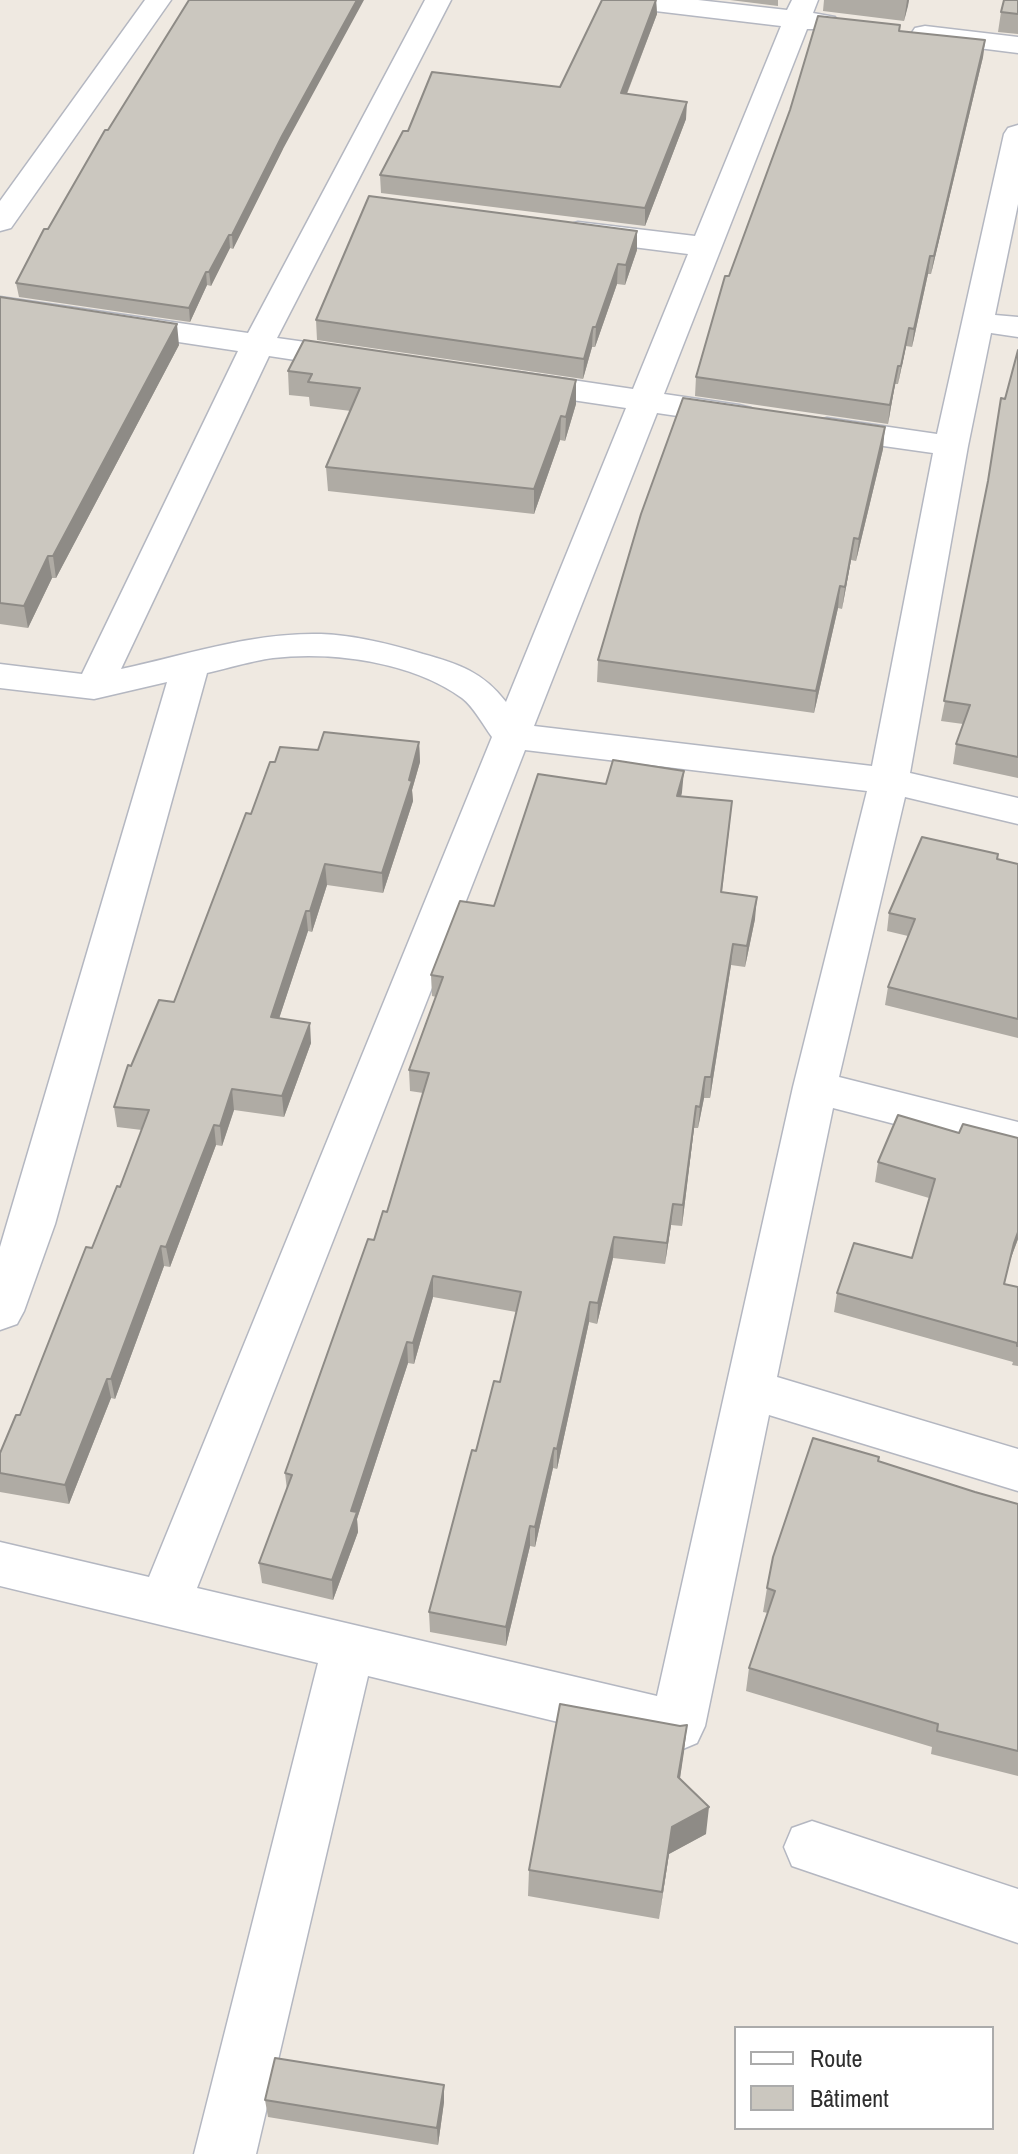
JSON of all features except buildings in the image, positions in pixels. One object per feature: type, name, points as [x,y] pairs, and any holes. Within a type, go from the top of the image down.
[{"type":"street","points":[[0,222],[158,0]]},
{"type":"street","points":[[94,687],[258,344],[348,201],[438,0]]},
{"type":"street","points":[[630,0],[801,10],[844,25]]},
{"type":"street","points":[[165,1603],[801,10]]},
{"type":"street","points":[[892,31],[1018,45]]},
{"type":"street","points":[[0,1564],[678,1726],[815,1087],[889,781],[951,446],[998,325],[1018,134]]},
{"type":"street","points":[[551,227],[707,247]]},
{"type":"street","points":[[0,306],[382,362]]},
{"type":"street","points":[[491,378],[951,446]]},
{"type":"street","points":[[0,676],[94,687],[272,647],[322,645],[384,654],[445,672],[478,691],[511,736],[889,781],[1018,811]]},
{"type":"street","points":[[0,1311],[16,1222],[191,664]]},
{"type":"street","points":[[815,1087],[1018,1139]]},
{"type":"street","points":[[750,1389],[1018,1470]]},
{"type":"street","points":[[225,2154],[348,1648]]},
{"type":"street","points":[[812,1847],[1018,1916]]}]
